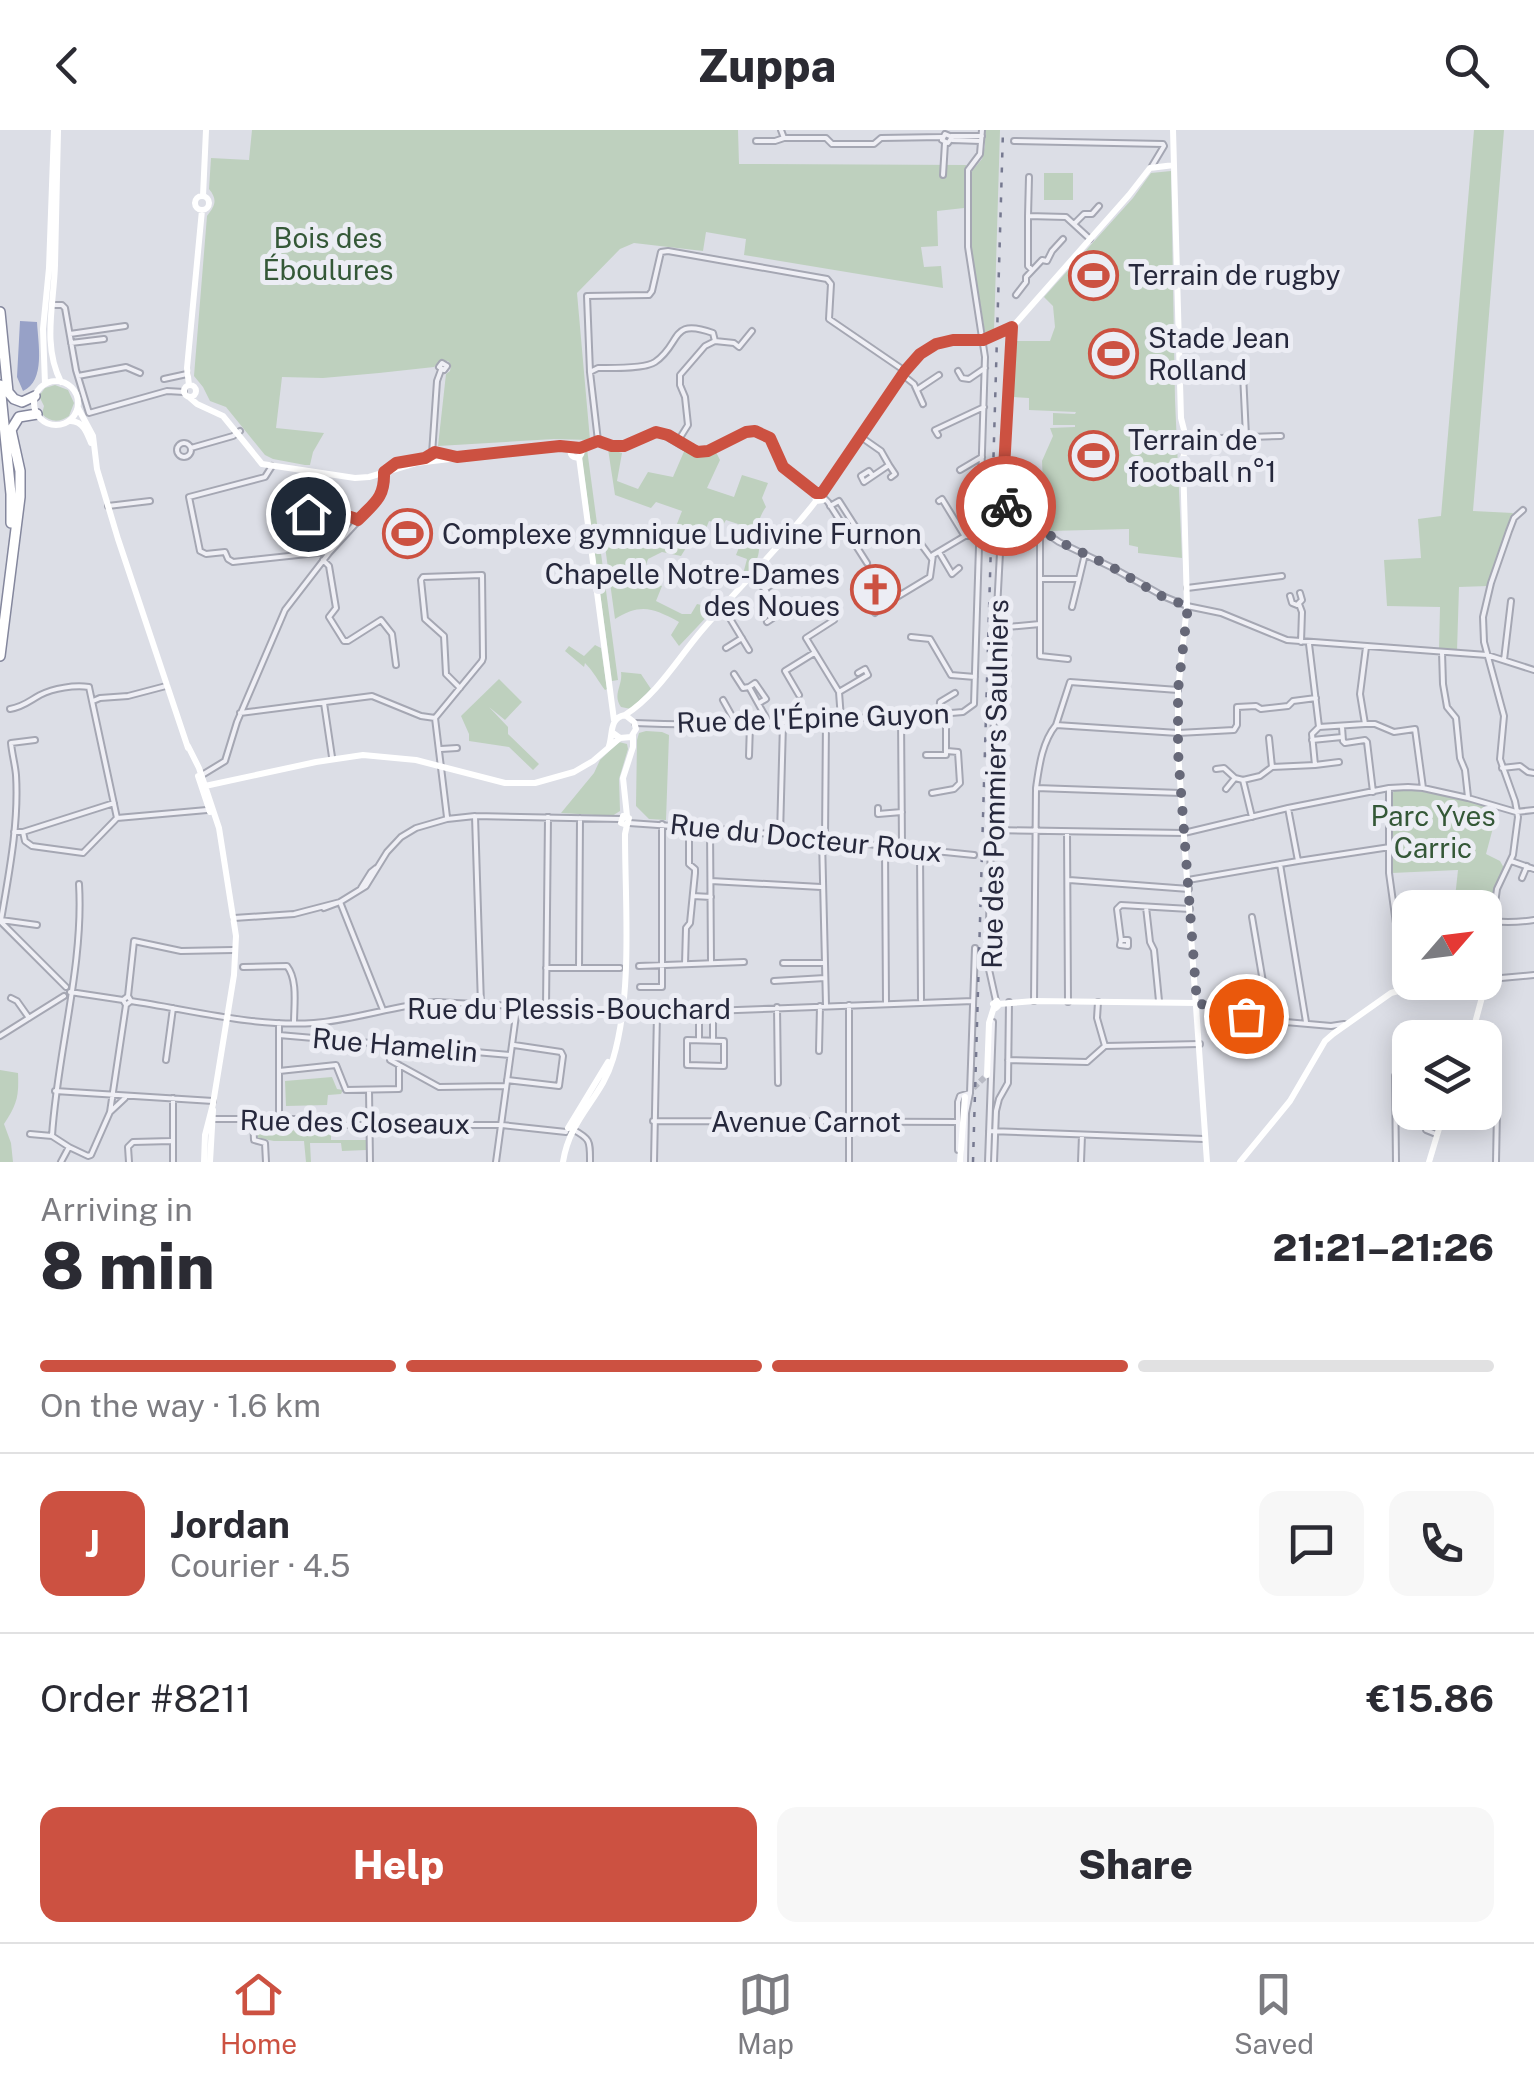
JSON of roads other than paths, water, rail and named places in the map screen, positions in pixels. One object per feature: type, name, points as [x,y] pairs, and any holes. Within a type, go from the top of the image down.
[{"type":"highway","points":[[0,312],[8,392],[22,402],[35,396]]},
{"type":"highway","points":[[0,385],[12,508],[7,596]]},
{"type":"highway","points":[[0,656],[20,486],[11,430],[18,417],[37,414]]},
{"type":"street","points":[[56,130],[55,272],[50,327],[56,368],[62,382],[75,392],[78,408],[90,429],[131,580],[217,828],[234,918],[236,950],[207,1162]]},
{"type":"street","points":[[46,384],[43,328],[56,130]]},
{"type":"street","points":[[206,130],[203,196],[209,202],[202,210],[187,374],[189,392],[205,408],[218,411],[262,464],[355,478],[437,454],[455,457],[560,446],[576,451],[598,441],[624,446],[656,432],[697,452],[708,451],[746,432],[760,432],[770,438],[783,467],[830,506],[867,564]]},
{"type":"street","points":[[781,130],[784,138]]},
{"type":"street","points":[[1173,130],[1181,414],[1187,439],[1183,459],[1188,606],[1178,690],[1178,734],[1207,1162]]},
{"type":"street","points":[[756,142],[826,138],[832,144],[874,144],[881,138],[982,136],[979,157],[968,170],[968,233],[986,339],[976,677],[951,675],[930,639],[911,636]]},
{"type":"street","points":[[943,175],[947,137]]},
{"type":"street","points":[[204,789],[352,756],[390,756],[505,783],[534,783],[574,772],[592,762],[626,727],[641,702],[656,690],[669,666],[819,496],[920,354],[936,344],[986,339],[1008,329],[1152,167],[1164,146],[1014,141]]},
{"type":"street","points":[[1152,167],[1174,166]]},
{"type":"street","points":[[1029,176],[1028,266],[1032,270]]},
{"type":"street","points":[[1074,224],[1099,206]]},
{"type":"street","points":[[1028,216],[1066,217],[1090,238]]},
{"type":"street","points":[[1047,262],[1063,239]]},
{"type":"street","points":[[598,441],[587,296],[649,294],[661,252],[668,251],[830,282],[829,319],[904,373],[923,404]]},
{"type":"street","points":[[1016,295],[1042,260],[1059,272]]},
{"type":"street","points":[[55,306],[62,304],[65,308],[89,414],[167,391],[189,392]]},
{"type":"street","points":[[69,334],[125,326]]},
{"type":"street","points":[[590,372],[656,362],[690,327],[713,333],[716,341]]},
{"type":"street","name":"Rue des Pommiers Saulniers","points":[[996,1004],[988,965],[1008,329]]},
{"type":"street","points":[[678,442],[688,424],[680,376],[705,346],[716,341],[739,347],[752,331]]},
{"type":"street","points":[[71,344],[104,338]]},
{"type":"street","points":[[1223,365],[1236,367],[1243,374],[1246,436]]},
{"type":"street","points":[[78,376],[126,367],[140,373]]},
{"type":"street","points":[[958,371],[962,378],[969,378],[985,368]]},
{"type":"street","points":[[437,454],[441,370]]},
{"type":"street","points":[[164,379],[187,374]]},
{"type":"street","points":[[917,389],[939,375]]},
{"type":"street","points":[[62,382],[46,384],[35,396],[37,414],[50,424],[76,421],[84,427],[96,454]]},
{"type":"street","points":[[938,435],[935,430],[984,407]]},
{"type":"street","points":[[68,421],[78,408]]},
{"type":"street","points":[[191,448],[238,433]]},
{"type":"street","points":[[1187,439],[1281,436]]},
{"type":"street","points":[[861,438],[881,450],[895,474],[891,477]]},
{"type":"street","points":[[560,1162],[569,1131],[608,1073],[618,1044],[625,968],[623,778],[631,749],[626,727],[614,706],[576,451]]},
{"type":"street","points":[[960,470],[982,457]]},
{"type":"street","points":[[854,484],[869,471],[873,476],[889,465]]},
{"type":"street","points":[[272,466],[265,478],[188,497],[200,551],[222,552],[234,562],[329,553]]},
{"type":"street","points":[[201,775],[225,760],[240,713],[282,616],[323,560],[381,496],[386,471]]},
{"type":"street","points":[[295,492],[306,494],[326,512],[358,520]]},
{"type":"street","points":[[939,501],[942,499],[965,536]]},
{"type":"street","points":[[830,506],[840,501],[855,526],[846,530]]},
{"type":"street","points":[[110,505],[150,502]]},
{"type":"street","points":[[316,503],[308,514],[317,527]]},
{"type":"street","points":[[1002,504],[1060,542],[1165,598],[1222,614],[1287,640],[1487,655],[1534,670]]},
{"type":"street","points":[[1497,890],[1511,860],[1518,825],[1515,802],[1499,754],[1504,716],[1487,655],[1483,621],[1509,530],[1523,510]]},
{"type":"street","points":[[309,536],[330,512]]},
{"type":"street","points":[[1040,529],[1040,656],[1068,659]]},
{"type":"street","points":[[911,538],[915,536],[932,559]]},
{"type":"street","points":[[876,613],[930,577],[933,555],[965,536],[980,536]]},
{"type":"street","points":[[939,552],[952,574],[959,568]]},
{"type":"street","points":[[1072,607],[1085,554]]},
{"type":"street","points":[[323,560],[329,566],[336,608],[329,617],[332,625],[348,641],[377,621],[383,622],[392,634],[396,665]]},
{"type":"street","points":[[886,572],[900,596]]},
{"type":"street","points":[[447,818],[435,718],[460,688],[484,656],[482,575],[423,577],[426,618],[444,636],[446,674],[460,688]]},
{"type":"street","points":[[751,576],[779,614],[767,622]]},
{"type":"street","points":[[758,584],[772,576],[776,582],[764,589]]},
{"type":"street","points":[[1187,588],[1282,576]]},
{"type":"street","points":[[1040,579],[1079,579]]},
{"type":"street","points":[[1300,593],[1301,642]]},
{"type":"street","points":[[1290,596],[1292,603],[1299,604]]},
{"type":"street","points":[[1504,660],[1509,604]]},
{"type":"street","points":[[722,607],[750,650]]},
{"type":"street","points":[[828,610],[834,620],[806,638],[839,692],[841,720]]},
{"type":"street","points":[[996,628],[1040,624]]},
{"type":"street","points":[[726,648],[742,638]]},
{"type":"street","points":[[1309,643],[1320,727]]},
{"type":"street","points":[[1365,724],[1360,694],[1366,647]]},
{"type":"street","points":[[799,695],[785,671],[814,652]]},
{"type":"street","points":[[1442,652],[1443,684],[1448,706],[1456,718],[1468,798]]},
{"type":"street","points":[[839,692],[868,675],[865,669],[858,674]]},
{"type":"street","points":[[734,674],[743,688],[749,687],[769,723]]},
{"type":"street","name":"Rue de l'Épine Guyon","points":[[626,727],[965,712],[974,704],[976,677]]},
{"type":"street","points":[[1034,1001],[1036,788],[1040,760],[1070,682],[1178,690]]},
{"type":"street","points":[[93,702],[168,686]]},
{"type":"street","points":[[10,709],[68,687],[89,687],[100,698]]},
{"type":"street","points":[[89,687],[116,818]]},
{"type":"street","points":[[947,752],[940,702],[955,693]]},
{"type":"street","points":[[240,713],[372,696],[435,718]]},
{"type":"street","points":[[1056,725],[1178,734],[1234,730],[1238,724],[1236,708],[1288,706],[1293,701],[1316,698]]},
{"type":"street","points":[[723,700],[737,725]]},
{"type":"street","points":[[324,703],[332,759]]},
{"type":"street","points":[[902,716],[902,848]]},
{"type":"street","points":[[819,1051],[825,978],[826,720]]},
{"type":"street","points":[[780,835],[783,722]]},
{"type":"street","points":[[749,756],[750,724]]},
{"type":"street","points":[[1315,765],[1312,734],[1320,727],[1375,724],[1394,732],[1415,730],[1423,788]]},
{"type":"street","points":[[1342,726],[1345,742],[1367,742],[1373,792]]},
{"type":"street","points":[[1312,740],[1342,737]]},
{"type":"street","points":[[1269,738],[1272,767]]},
{"type":"street","points":[[35,740],[11,743],[16,772],[14,832],[0,922],[69,989]]},
{"type":"street","points":[[188,746],[204,789]]},
{"type":"street","points":[[440,749],[456,748]]},
{"type":"street","points":[[926,755],[958,752],[960,783],[954,789],[932,794]]},
{"type":"street","points":[[1216,769],[1224,768],[1243,780],[1260,776],[1272,767],[1339,762]]},
{"type":"street","points":[[194,766],[201,775]]},
{"type":"street","points":[[1502,768],[1520,766],[1534,773]]},
{"type":"street","points":[[1226,789],[1235,778]]},
{"type":"street","points":[[1243,780],[1252,817]]},
{"type":"street","points":[[1036,788],[1181,793]]},
{"type":"street","points":[[992,830],[1184,833],[1389,788],[1423,788],[1516,812],[1534,810]]},
{"type":"street","points":[[1389,788],[1392,895]]},
{"type":"street","points":[[14,832],[114,804]]},
{"type":"street","points":[[23,832],[25,841],[32,846],[83,853],[116,818],[211,808]]},
{"type":"street","points":[[878,808],[878,814],[902,812]]},
{"type":"street","points":[[1288,808],[1298,861]]},
{"type":"street","points":[[475,816],[481,1005]]},
{"type":"street","points":[[546,1008],[548,817]]},
{"type":"street","name":"Rue du Docteur Roux","points":[[234,918],[294,914],[340,902],[360,890],[401,837],[447,818],[625,821],[974,855]]},
{"type":"street","points":[[578,968],[580,818]]},
{"type":"street","points":[[640,986],[662,987],[662,824]]},
{"type":"street","points":[[685,964],[695,873],[689,864],[689,826]]},
{"type":"street","points":[[710,828],[711,962]]},
{"type":"street","points":[[1067,832],[1068,1002]]},
{"type":"street","points":[[885,846],[886,1004]]},
{"type":"street","points":[[1188,880],[1390,847]]},
{"type":"street","points":[[920,850],[921,1002]]},
{"type":"street","points":[[1511,860],[1534,869]]},
{"type":"street","points":[[1280,864],[1306,1022]]},
{"type":"street","points":[[1522,878],[1527,866]]},
{"type":"street","points":[[1068,880],[1189,889]]},
{"type":"street","points":[[711,882],[823,888]]},
{"type":"street","points":[[52,1136],[66,998],[79,931],[79,884]]},
{"type":"street","points":[[693,896],[711,898]]},
{"type":"street","points":[[340,902],[383,1010]]},
{"type":"street","points":[[1121,940],[1121,905],[1190,909]]},
{"type":"street","points":[[1146,907],[1159,1003]]},
{"type":"street","points":[[1252,917],[1266,1020]]},
{"type":"street","points":[[1,920],[37,925]]},
{"type":"street","points":[[1502,922],[1534,920]]},
{"type":"street","points":[[30,1134],[52,1136],[92,1155],[110,1112],[134,941],[181,950],[236,950]]},
{"type":"street","points":[[961,1162],[975,948]]},
{"type":"street","points":[[639,966],[744,962]]},
{"type":"street","points":[[782,963],[824,963]]},
{"type":"street","points":[[243,967],[290,968],[294,1023]]},
{"type":"street","points":[[546,968],[620,968]]},
{"type":"street","points":[[1502,978],[1534,975]]},
{"type":"street","points":[[774,981],[825,978]]},
{"type":"street","name":"Rue du Plessis-Bouchard","points":[[69,989],[279,1023],[318,1022],[436,1002],[657,1013],[973,1001]]},
{"type":"street","points":[[1325,1042],[1392,994]]},
{"type":"street","points":[[11,998],[29,1018]]},
{"type":"street","points":[[0,1036],[66,998]]},
{"type":"street","points":[[992,1132],[999,1100],[1008,1083],[1009,1002]]},
{"type":"street","points":[[988,1074],[989,1022],[996,1004],[1009,1002],[1197,1003],[1266,1020],[1338,1026],[1348,1022]]},
{"type":"street","points":[[1098,1002],[1098,1022],[1106,1046]]},
{"type":"street","points":[[850,1005],[850,1162]]},
{"type":"street","points":[[496,1162],[517,1007]]},
{"type":"street","points":[[166,1060],[173,1008]]},
{"type":"street","points":[[777,1008],[778,1082]]},
{"type":"street","points":[[713,1010],[713,1040]]},
{"type":"street","points":[[698,1040],[699,1011]]},
{"type":"street","points":[[654,1162],[657,1013]]},
{"type":"street","points":[[991,1162],[992,1017]]},
{"type":"street","points":[[317,1038],[318,1022]]},
{"type":"street","points":[[279,1023],[279,1119]]},
{"type":"street","points":[[1240,1162],[1290,1101],[1329,1034],[1326,1025]]},
{"type":"street","name":"Rue Hamelin","points":[[279,1035],[510,1055]]},
{"type":"street","points":[[687,1040],[698,1040],[724,1040],[724,1066],[687,1066],[687,1040]]},
{"type":"street","points":[[392,1044],[390,1060],[439,1086],[559,1086],[562,1052],[512,1045]]},
{"type":"street","points":[[1008,1060],[1087,1062],[1106,1046],[1200,1044]]},
{"type":"street","points":[[279,1071],[336,1065],[346,1090],[399,1089],[399,1064]]},
{"type":"street","points":[[369,1090],[370,1162]]},
{"type":"street","points":[[55,1091],[213,1102]]},
{"type":"street","points":[[961,1162],[960,1096],[967,1095]]},
{"type":"street","points":[[110,1112],[127,1096]]},
{"type":"street","points":[[173,1098],[173,1162]]},
{"type":"street","name":"Rue des Closeaux","points":[[211,1118],[324,1119],[336,1125],[370,1126],[502,1125],[569,1131]]},
{"type":"street","points":[[253,1119],[254,1140],[264,1141],[266,1161]]},
{"type":"street","name":"Avenue Carnot","points":[[654,1122],[958,1122]]},
{"type":"street","points":[[1396,1130],[1396,1162]]},
{"type":"street","points":[[1426,1130],[1436,1134]]},
{"type":"street","points":[[1429,1162],[1437,1130]]},
{"type":"street","points":[[1496,1162],[1497,1130]]},
{"type":"street","points":[[569,1131],[586,1137],[590,1162]]},
{"type":"street","points":[[992,1132],[1206,1139]]},
{"type":"street","points":[[1081,1162],[1082,1135]]},
{"type":"street","points":[[129,1162],[130,1144],[173,1141]]},
{"type":"street","points":[[61,1162],[68,1146]]},
{"type":"water","points":[[20,321],[37,322],[39,350],[35,379],[23,391],[17,377]]},
{"type":"tunnel","points":[[967,1094],[987,1075]]},
{"type":"railway","points":[[973,1162],[1003,130]]},
{"type":"place","name":"Terrain de rugby","points":[[1093,275]]},
{"type":"place","name":"Stade Jean Rolland","points":[[1113,354]]},
{"type":"place","name":"Terrain de football n°1","points":[[1093,456]]},
{"type":"place","name":"Complexe gymnique Ludivine Furnon","points":[[407,534]]},
{"type":"place","name":"Chapelle Notre-Dames des Noues","points":[[875,590]]},
{"type":"park label","name":"Bois des Éboulures","points":[[328,254]]},
{"type":"park label","name":"Parc Yves Carric","points":[[1433,832]]}]
